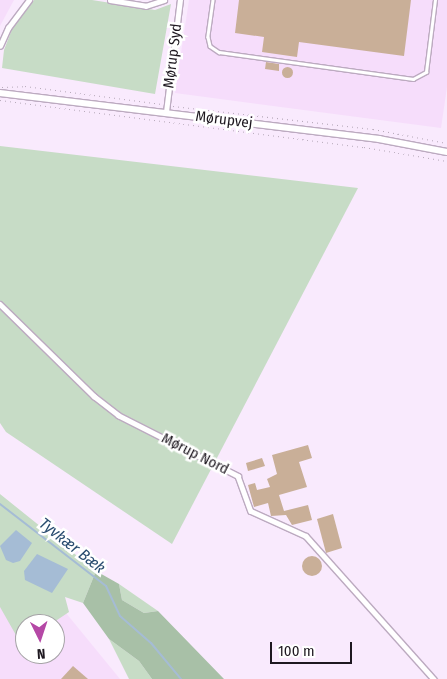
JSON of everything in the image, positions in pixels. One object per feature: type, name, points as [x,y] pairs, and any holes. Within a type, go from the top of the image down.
[{"type":"street","points":[[0,46],[8,28],[29,0]]},
{"type":"street","points":[[110,0],[146,6],[164,0]]},
{"type":"street","name":"Mørup Syd","points":[[166,112],[180,0]]},
{"type":"street","name":"Mørupvej","points":[[0,93],[379,139],[447,152]]},
{"type":"street","name":"Mørup Nord","points":[[0,304],[94,396],[118,414],[238,476],[251,511],[306,536],[434,679]]},
{"type":"lane","points":[[213,0],[208,36],[210,46],[219,52],[413,79],[426,72],[435,0]]},
{"type":"path","points":[[0,87],[24,86],[373,129],[447,143]]},
{"type":"path","points":[[0,100],[364,147],[447,161]]},
{"type":"shaded area","points":[[0,0],[14,0],[0,26]]},
{"type":"shaded area","points":[[189,0],[447,0],[447,87],[441,128],[175,93]]},
{"type":"shaded area","points":[[0,551],[66,613],[120,679],[0,679]]},
{"type":"green space","points":[[34,0],[92,0],[155,10],[171,4],[155,94],[2,68],[4,50],[12,29]]},
{"type":"green space","points":[[0,146],[358,188],[172,544],[6,432],[0,423]]},
{"type":"green space","points":[[0,494],[96,571],[83,603],[65,597],[69,612],[65,615],[15,614],[15,633],[0,607]]},
{"type":"green space","points":[[96,571],[119,584],[122,600],[144,613],[158,611],[224,679],[152,679],[139,661],[109,639],[83,603]]},
{"type":"green space","points":[[119,584],[158,611],[144,613],[122,600]]},
{"type":"green space","points":[[109,639],[139,661],[152,679],[129,679]]},
{"type":"water","points":[[16,530],[32,543],[20,561],[13,563],[6,560],[0,546]]},
{"type":"water","points":[[37,554],[68,569],[52,593],[25,580],[24,571]]},
{"type":"building","points":[[239,0],[411,0],[404,56],[299,42],[297,57],[262,52],[264,37],[235,33]]},
{"type":"building","points":[[266,62],[279,64],[279,71],[265,69]]},
{"type":"building","points":[[285,67],[289,67],[292,72],[291,76],[285,77],[282,74],[282,70]]},
{"type":"building","points":[[308,445],[312,458],[299,462],[307,487],[279,495],[284,511],[308,505],[312,520],[292,525],[286,515],[271,516],[268,503],[254,507],[248,485],[255,483],[257,490],[270,487],[267,479],[277,474],[272,455]]},
{"type":"building","points":[[262,458],[265,466],[248,471],[246,463]]},
{"type":"building","points":[[333,514],[342,548],[326,553],[317,519]]},
{"type":"building","points":[[308,556],[316,556],[322,562],[322,570],[316,576],[308,576],[302,570],[302,562]]},
{"type":"building","points":[[73,666],[88,679],[61,679]]},
{"type":"waterway","name":"Tyvkær Bæk","points":[[0,504],[106,586],[120,616],[151,643],[181,679]]}]
